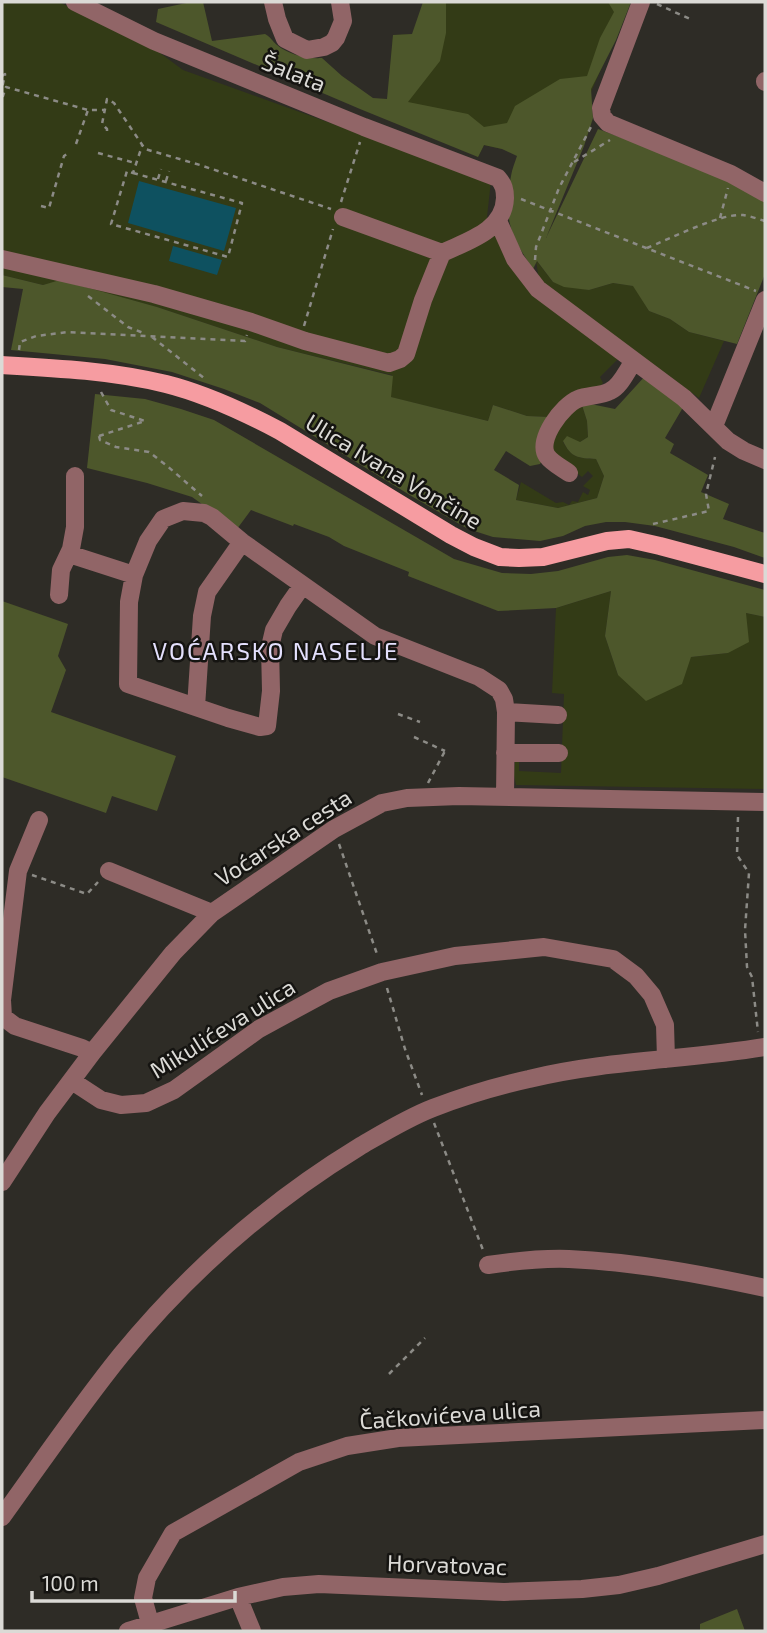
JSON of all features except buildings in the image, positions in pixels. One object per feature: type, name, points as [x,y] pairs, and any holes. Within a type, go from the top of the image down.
[{"type":"main road","name":"Ulica Ivana Vončine","points":[[2,365],[131,377],[168,385],[215,401],[280,431],[451,535],[500,557],[543,557],[607,541],[629,540],[765,574]]},
{"type":"street","name":"Šalata","points":[[75,2],[155,41],[501,185]]},
{"type":"street","points":[[273,2],[285,40],[307,50],[324,47],[336,38],[343,21],[340,2]]},
{"type":"street","points":[[642,2],[601,108],[602,116],[608,123],[731,174],[765,193]]},
{"type":"street","points":[[2,259],[155,294],[305,341],[389,363],[406,354],[423,300],[442,253],[477,236],[498,221],[503,210],[501,185]]},
{"type":"street","points":[[340,214],[442,253]]},
{"type":"street","points":[[498,221],[515,259],[533,284],[684,398],[737,447],[765,460]]},
{"type":"street","points":[[714,426],[765,300]]},
{"type":"street","points":[[569,473],[547,457],[543,446],[545,438],[569,404],[610,391],[617,386],[634,360]]},
{"type":"street","points":[[59,595],[61,569],[69,554],[75,527],[75,476]]},
{"type":"street","points":[[302,586],[274,630],[270,647],[271,691],[267,726],[250,724],[128,684],[129,602],[134,575],[148,541],[163,519],[183,511],[204,513],[375,636],[479,677],[499,690],[506,712],[505,797]]},
{"type":"street","points":[[196,707],[202,616],[207,592],[242,542]]},
{"type":"street","points":[[69,554],[134,575]]},
{"type":"street","points":[[506,712],[558,715]]},
{"type":"street","points":[[505,753],[559,753]]},
{"type":"street","name":"Voćarska cesta","points":[[2,1182],[47,1113],[92,1053],[173,953],[212,913],[334,829],[382,803],[428,796],[765,803]]},
{"type":"street","points":[[39,820],[18,871],[2,1000],[3,1017],[15,1026],[76,1045],[92,1053]]},
{"type":"street","points":[[109,871],[212,913]]},
{"type":"street","name":"Mikulićeva ulica","points":[[72,1081],[101,1100],[121,1105],[146,1103],[174,1090],[259,1029],[328,991],[382,972],[455,956],[544,947],[613,959],[636,975],[652,995],[663,1018],[666,1059]]},
{"type":"street","points":[[2,1517],[121,1354],[173,1296],[250,1225],[318,1173],[403,1122],[431,1108],[472,1095],[532,1078],[574,1070],[666,1059],[762,1041]]},
{"type":"street","points":[[488,1265],[523,1260],[567,1259],[644,1266],[765,1288]]},
{"type":"street","name":"Čačkovićeva ulica","points":[[136,1629],[147,1578],[173,1533],[299,1462],[347,1446],[398,1438],[765,1420]]},
{"type":"street","name":"Horvatovac","points":[[136,1629],[238,1597],[283,1587],[319,1584],[504,1592],[620,1585],[765,1544]]},
{"type":"street","points":[[238,1597],[252,1631]]},
{"type":"path","points":[[651,2],[690,19]]},
{"type":"path","points":[[2,76],[5,74],[2,88]]},
{"type":"path","points":[[2,95],[6,87],[88,110],[105,110]]},
{"type":"path","points":[[107,131],[102,124],[107,99],[114,103],[145,149],[200,165],[340,214]]},
{"type":"path","points":[[535,259],[536,247],[559,188],[601,108]]},
{"type":"path","points":[[76,144],[88,110]]},
{"type":"path","points":[[303,329],[340,214],[364,127]]},
{"type":"path","points":[[572,164],[626,130]]},
{"type":"path","points":[[133,173],[142,146]]},
{"type":"path","points":[[49,208],[64,156],[71,152]]},
{"type":"path","points":[[98,153],[135,163]]},
{"type":"path","points":[[158,180],[161,169]]},
{"type":"path","points":[[127,171],[158,180],[242,203],[228,257],[111,224],[127,171]]},
{"type":"path","points":[[166,182],[169,171]]},
{"type":"path","points":[[720,219],[731,174]]},
{"type":"path","points":[[501,185],[550,211],[765,294]]},
{"type":"path","points":[[41,206],[55,210]]},
{"type":"path","points":[[647,248],[720,219],[740,215],[765,221]]},
{"type":"path","points":[[84,293],[128,327],[151,336],[203,376],[206,382]]},
{"type":"path","points":[[18,356],[20,342],[36,336],[68,332],[245,341],[251,322]]},
{"type":"path","points":[[101,392],[111,410],[145,421],[99,436],[100,440],[116,447],[149,452],[199,494]]},
{"type":"path","points":[[653,524],[709,511],[706,494],[715,457]]},
{"type":"path","points":[[398,714],[420,722]]},
{"type":"path","points":[[414,737],[446,750],[429,783],[423,787]]},
{"type":"path","points":[[738,814],[737,855],[749,873],[747,967],[752,977],[762,1041]]},
{"type":"path","points":[[338,842],[379,962]]},
{"type":"path","points":[[18,871],[87,894]]},
{"type":"path","points":[[385,979],[405,1049],[422,1095]]},
{"type":"path","points":[[433,1119],[488,1265]]},
{"type":"path","points":[[389,1374],[425,1338]]},
{"type":"green space","points":[[2,2],[59,2],[156,50],[183,70],[491,181],[487,217],[510,259],[620,357],[600,377],[603,383],[597,389],[550,417],[527,416],[493,405],[488,421],[390,397],[392,375],[277,347],[157,307],[60,281],[43,285],[2,275]]},
{"type":"green space","points":[[203,2],[212,41],[265,34],[275,44],[293,54],[322,58],[373,98],[387,99],[393,35],[412,34],[423,2],[446,2],[446,33],[440,61],[408,102],[468,114],[484,127],[507,123],[515,106],[560,79],[587,76],[600,38],[614,12],[608,2],[631,2],[616,40],[591,89],[593,118],[546,238],[598,129],[717,173],[765,196],[765,274],[737,344],[689,332],[670,319],[649,311],[633,286],[613,283],[589,290],[564,287],[553,282],[537,261],[533,269],[510,226],[509,191],[517,156],[484,145],[478,157],[156,22],[158,9]]},
{"type":"green space","points":[[432,2],[628,2],[583,110],[502,149],[484,145],[478,157],[387,110],[393,35],[428,34]]},
{"type":"green space","points":[[536,260],[553,282],[589,290],[613,283],[634,286],[649,311],[670,319],[689,332],[724,341],[699,398],[539,280]]},
{"type":"green space","points":[[2,275],[43,285],[60,280],[157,307],[277,347],[393,376],[391,397],[488,421],[493,405],[527,416],[550,417],[540,464],[530,466],[506,451],[494,470],[519,485],[516,500],[558,508],[597,498],[604,476],[596,459],[576,456],[563,441],[567,436],[580,442],[588,437],[587,421],[581,402],[615,409],[646,375],[685,404],[665,438],[674,444],[670,453],[708,475],[701,492],[729,504],[723,519],[765,533],[765,558],[655,526],[625,522],[585,526],[563,536],[540,541],[493,537],[468,529],[260,403],[172,372],[105,359],[11,350],[23,289],[2,287]]},
{"type":"green space","points":[[95,394],[145,399],[214,420],[454,559],[502,573],[531,574],[558,571],[608,557],[627,555],[655,560],[765,590],[765,617],[746,613],[749,642],[728,653],[691,657],[682,684],[646,701],[618,675],[605,636],[611,591],[556,608],[498,611],[408,576],[409,572],[344,546],[329,537],[251,510],[237,529],[192,497],[87,468]]},
{"type":"green space","points":[[581,402],[587,421],[588,437],[580,442],[563,442],[576,456],[596,459],[604,476],[597,498],[558,508],[516,500],[521,482],[556,503],[569,505],[572,501],[578,502],[583,492],[588,495],[590,490],[583,486],[593,476],[588,471],[582,477],[551,454],[548,438]]},
{"type":"green space","points":[[611,591],[605,636],[618,675],[691,657],[728,653],[746,613],[765,617],[765,789],[516,785],[515,762],[519,759],[519,771],[561,773],[564,694],[552,693],[556,608]]},
{"type":"green space","points":[[2,601],[68,624],[58,656],[66,670],[51,712],[176,756],[157,811],[112,796],[106,813],[2,777]]},
{"type":"green space","points":[[737,1609],[745,1631],[700,1631],[700,1624]]},
{"type":"water","points":[[139,181],[236,208],[224,251],[128,223]]},
{"type":"water","points":[[173,246],[222,260],[217,275],[169,261]]},
{"type":"district","name":"VOĆARSKO NASELJE","points":[[276,650]]}]
